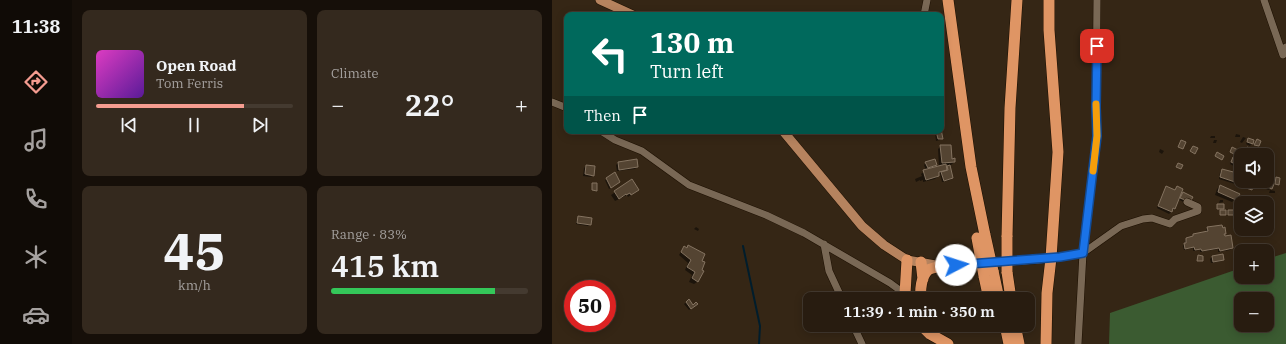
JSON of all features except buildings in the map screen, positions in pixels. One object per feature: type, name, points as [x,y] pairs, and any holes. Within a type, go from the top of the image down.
[{"type":"highway","points":[[948,0],[981,237],[989,273],[996,292]]},
{"type":"highway","points":[[1010,292],[1007,272],[1007,238],[1010,108],[1017,0]]},
{"type":"highway","points":[[1046,344],[1047,293],[1051,258],[1058,152],[1049,30],[1049,0]]},
{"type":"highway","points":[[906,292],[908,260]]},
{"type":"highway","points":[[921,262],[923,279]]},
{"type":"highway","points":[[920,292],[923,279],[928,270],[941,266]]},
{"type":"highway","points":[[987,292],[989,273]]},
{"type":"highway","points":[[928,332],[948,344]]},
{"type":"highway","points":[[1006,332],[1009,344]]},
{"type":"highway","points":[[1016,332],[1019,344]]},
{"type":"main road","points":[[600,0],[626,12]]},
{"type":"main road","points":[[785,134],[862,226],[884,245],[908,260],[941,266],[1051,258]]},
{"type":"street","points":[[925,12],[927,0]]},
{"type":"street","points":[[1078,344],[1083,253],[1097,136],[1097,0]]},
{"type":"street","points":[[1264,0],[1283,55],[1286,47]]},
{"type":"street","points":[[552,102],[564,107]]},
{"type":"street","points":[[606,134],[615,140],[642,151],[689,185],[766,215],[804,233],[890,283],[900,292]]},
{"type":"street","points":[[1051,258],[1083,253],[1121,226],[1143,219],[1152,218],[1170,224],[1175,219],[1198,210],[1198,207],[1187,202]]},
{"type":"street","points":[[824,244],[829,271],[839,292]]},
{"type":"street","points":[[856,332],[862,344]]},
{"type":"green space","points":[[1286,253],[1286,344],[1109,344],[1110,313],[1234,270],[1234,284],[1274,284],[1274,257]]},
{"type":"waterway","points":[[743,246],[760,326],[759,344]]},
{"type":"slow traffic","points":[[1093,171],[1097,136],[1096,104]]},
{"type":"route","points":[[956,265],[1060,257],[1083,253],[1097,136],[1097,46]]}]
